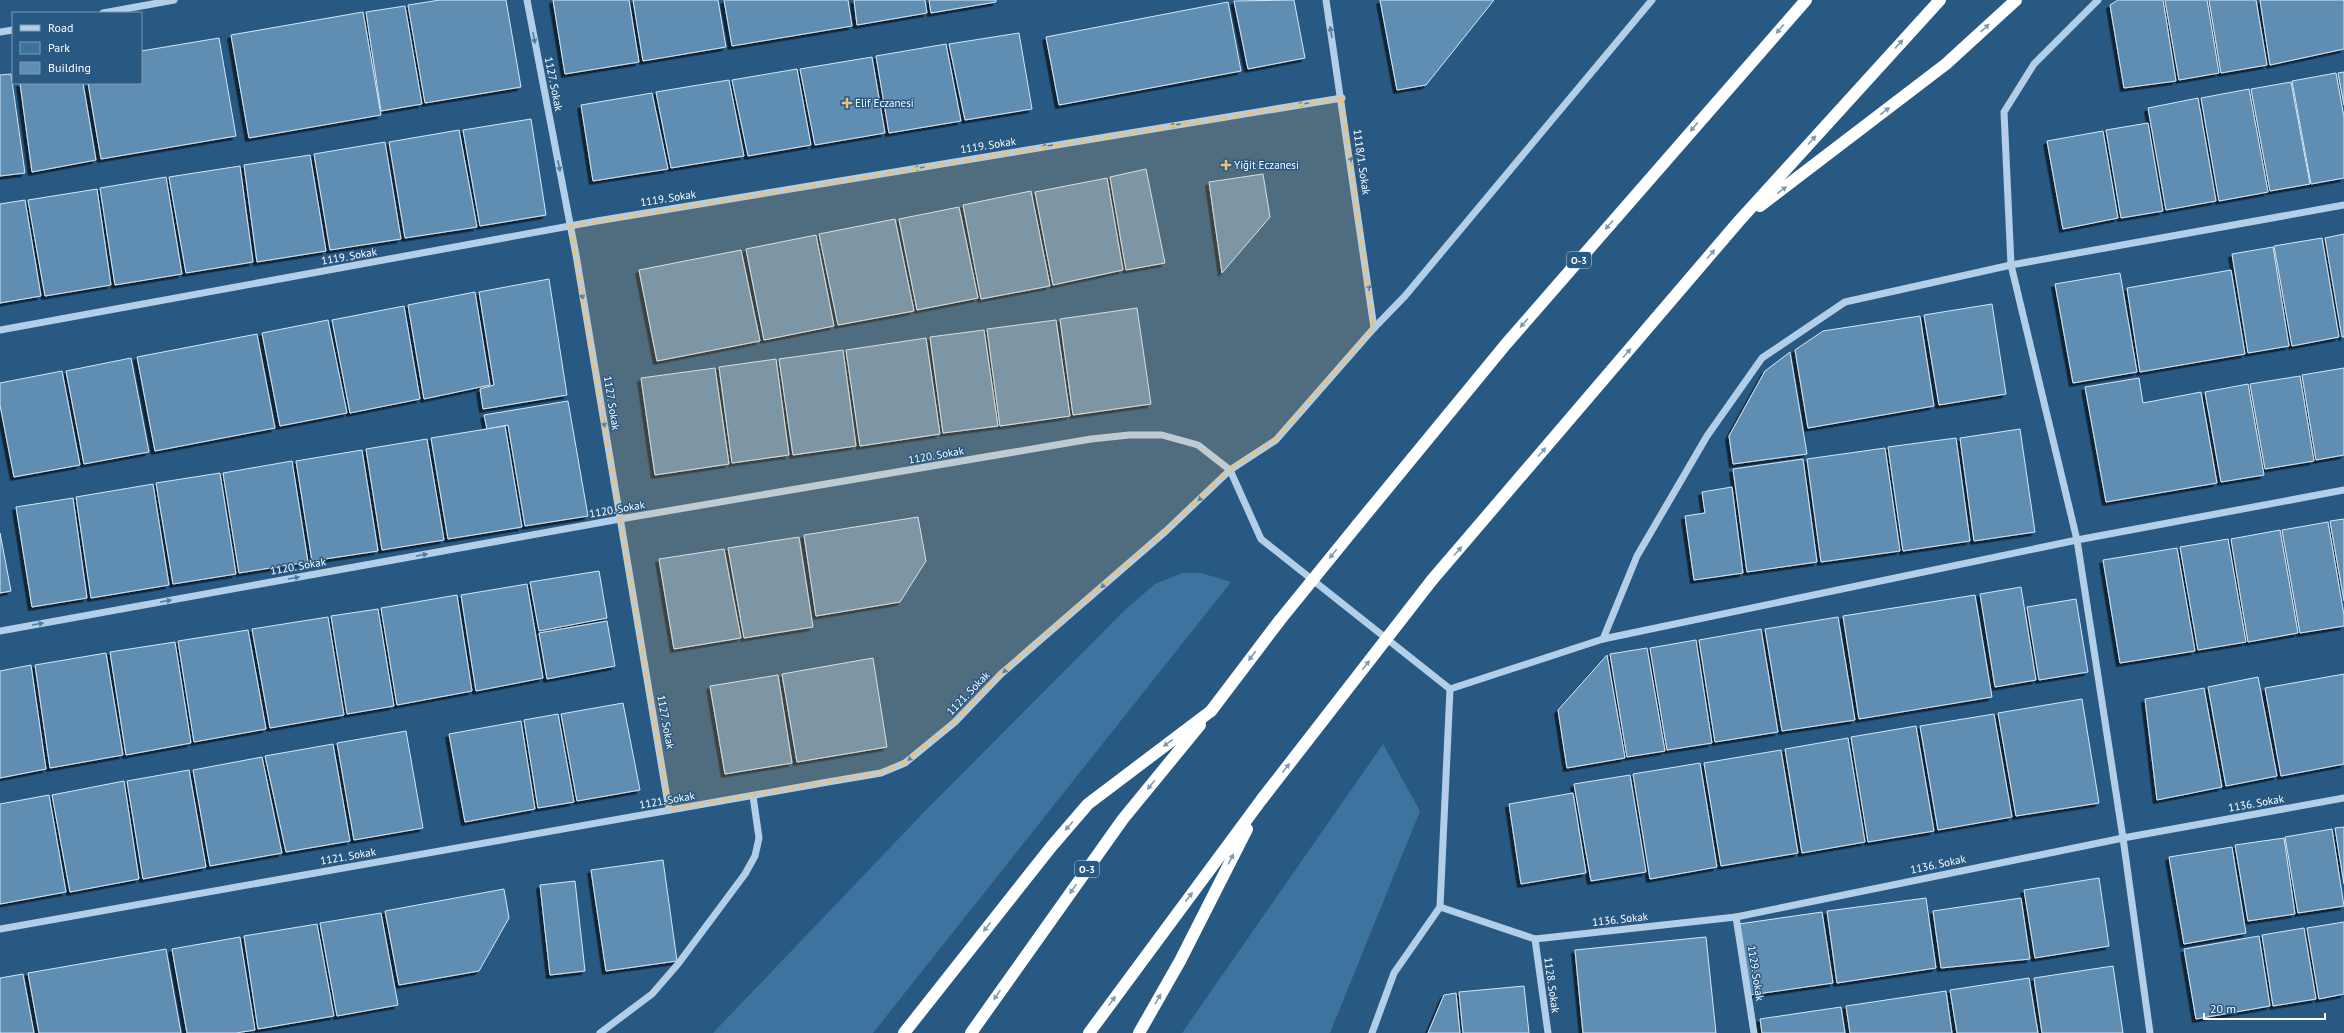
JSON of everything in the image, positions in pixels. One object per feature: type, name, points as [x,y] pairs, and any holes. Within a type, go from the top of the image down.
[{"type":"highway","name":"O-3","points":[[971,1033],[1123,819],[1211,711],[1280,620],[1511,338],[1806,0]]},
{"type":"highway","points":[[1089,1033],[1262,799],[1432,580],[1739,221],[1940,0]]},
{"type":"highway","points":[[1739,221],[1946,64],[2016,0]]},
{"type":"highway","points":[[904,1033],[1042,858],[1088,804],[1211,711]]},
{"type":"highway","points":[[1138,1033],[1180,961],[1262,799]]},
{"type":"street","points":[[108,12],[174,0]]},
{"type":"street","name":"1127. Sokak","points":[[527,0],[570,226],[670,810]]},
{"type":"street","name":"1118/1. Sokak","points":[[1326,0],[1342,98],[1374,328]]},
{"type":"street","name":"1121. Sokak","points":[[0,928],[881,773],[905,763],[955,722],[1001,674],[1166,531],[1230,470],[1276,440],[1374,328],[1405,296],[1652,0]]},
{"type":"street","points":[[2098,0],[2034,64],[2004,112],[2011,265],[2077,540],[2123,838],[2150,1033]]},
{"type":"street","points":[[0,32],[12,30]]},
{"type":"street","name":"1119. Sokak","points":[[0,330],[570,226],[1342,98]]},
{"type":"street","points":[[1604,639],[1637,556],[1707,436],[1762,358],[1845,302],[2011,265],[2344,205]]},
{"type":"street","name":"1120. Sokak","points":[[0,631],[620,519],[1091,439],[1129,435],[1162,435],[1198,445],[1230,470]]},
{"type":"street","points":[[1230,470],[1261,540],[1450,689]]},
{"type":"street","points":[[1450,689],[1604,639],[2077,540],[2344,490]]},
{"type":"street","points":[[1372,1033],[1394,973],[1440,907],[1450,689]]},
{"type":"street","points":[[600,1033],[652,994],[678,964],[745,874],[755,856],[759,838],[753,796]]},
{"type":"street","name":"1136. Sokak","points":[[1535,939],[1736,917],[2123,838],[2344,798]]},
{"type":"street","points":[[1440,907],[1535,939]]},
{"type":"street","name":"1129. Sokak","points":[[1736,917],[1754,1033]]},
{"type":"street","name":"1128. Sokak","points":[[1535,939],[1548,1033]]},
{"type":"highlighted area","points":[[1342,98],[1374,328],[1276,440],[1230,470],[1166,531],[1001,674],[955,722],[905,763],[881,773],[669,810],[570,226]]},
{"type":"green space","points":[[1182,573],[1201,573],[1231,582],[873,1033],[713,1033],[928,808],[1125,610],[1155,584]]},
{"type":"green space","points":[[1383,744],[1420,811],[1330,1033],[1182,1033]]},
{"type":"building","points":[[440,0],[506,0],[521,87],[425,103],[408,5]]},
{"type":"building","points":[[553,0],[629,0],[639,62],[565,74]]},
{"type":"building","points":[[633,0],[718,0],[726,47],[643,61]]},
{"type":"building","points":[[724,0],[848,0],[852,26],[732,46]]},
{"type":"building","points":[[854,0],[925,0],[927,13],[857,25]]},
{"type":"building","points":[[929,0],[996,0],[996,2],[931,13]]},
{"type":"building","points":[[1294,0],[1305,58],[1248,69],[1234,1]]},
{"type":"building","points":[[1380,0],[1494,0],[1426,85],[1397,90]]},
{"type":"building","points":[[2118,0],[2163,0],[2176,81],[2124,88],[2110,5]]},
{"type":"building","points":[[2165,0],[2207,0],[2219,73],[2179,80]]},
{"type":"building","points":[[2209,0],[2256,0],[2267,65],[2221,73]]},
{"type":"building","points":[[2260,0],[2344,0],[2344,49],[2270,65]]},
{"type":"building","points":[[1228,2],[1241,71],[1059,105],[1046,37]]},
{"type":"building","points":[[405,6],[422,104],[381,111],[366,12]]},
{"type":"building","points":[[363,12],[381,115],[249,138],[231,35]]},
{"type":"building","points":[[1019,33],[1032,109],[965,120],[949,44]]},
{"type":"building","points":[[219,38],[236,136],[101,159],[88,84],[142,84],[142,51]]},
{"type":"building","points":[[946,44],[961,121],[889,133],[876,56]]},
{"type":"building","points":[[872,57],[885,133],[815,145],[800,69]]},
{"type":"building","points":[[797,69],[811,145],[748,156],[732,80]]},
{"type":"building","points":[[2344,72],[2344,105],[2338,73]]},
{"type":"building","points":[[2336,73],[2344,117],[2344,178],[2311,184],[2292,81]]},
{"type":"building","points":[[11,74],[25,173],[0,176],[0,75]]},
{"type":"building","points":[[729,80],[744,156],[671,168],[656,92]]},
{"type":"building","points":[[2291,82],[2310,184],[2270,191],[2251,89]]},
{"type":"building","points":[[20,84],[83,84],[96,160],[32,172]]},
{"type":"building","points":[[2249,89],[2268,192],[2219,201],[2201,98]]},
{"type":"building","points":[[652,93],[668,169],[593,181],[581,105]]},
{"type":"building","points":[[2198,98],[2216,201],[2166,210],[2148,108]]},
{"type":"building","points":[[531,119],[546,215],[480,226],[463,130]]},
{"type":"building","points":[[2148,123],[2163,211],[2121,218],[2106,130]]},
{"type":"building","points":[[459,130],[477,227],[405,238],[389,142]]},
{"type":"building","points":[[2103,131],[2118,218],[2063,229],[2047,141]]},
{"type":"building","points":[[385,142],[401,239],[330,250],[314,154]]},
{"type":"building","points":[[310,155],[326,251],[257,262],[244,165]]},
{"type":"building","points":[[240,166],[253,262],[186,273],[169,177]]},
{"type":"building","points":[[1146,169],[1165,263],[1126,270],[1110,177]]},
{"type":"building","points":[[1263,174],[1270,217],[1222,273],[1209,182]]},
{"type":"building","points":[[166,177],[182,274],[115,285],[100,188]]},
{"type":"building","points":[[1107,178],[1123,270],[1053,285],[1035,192]]},
{"type":"building","points":[[97,189],[111,285],[45,296],[28,200]]},
{"type":"building","points":[[1031,191],[1050,286],[981,299],[963,205]]},
{"type":"building","points":[[25,200],[41,296],[0,303],[0,204]]},
{"type":"building","points":[[959,207],[978,298],[917,310],[899,219]]},
{"type":"building","points":[[895,219],[914,311],[838,325],[819,234]]},
{"type":"building","points":[[2344,234],[2344,337],[2342,337],[2325,238]]},
{"type":"building","points":[[816,235],[834,326],[764,340],[746,249]]},
{"type":"building","points":[[2322,238],[2339,337],[2292,346],[2274,246]]},
{"type":"building","points":[[2273,247],[2289,346],[2248,353],[2232,254]]},
{"type":"building","points":[[741,250],[760,341],[657,361],[639,270]]},
{"type":"building","points":[[2231,270],[2245,354],[2140,372],[2127,288]]},
{"type":"building","points":[[2120,273],[2137,372],[2073,383],[2055,284]]},
{"type":"building","points":[[549,279],[567,395],[483,409],[480,389],[494,385],[479,292]]},
{"type":"building","points":[[475,292],[490,385],[424,399],[408,305]]},
{"type":"building","points":[[1992,304],[2006,394],[1939,405],[1924,315]]},
{"type":"building","points":[[404,306],[420,399],[350,413],[332,320]]},
{"type":"building","points":[[1137,308],[1151,404],[1073,415],[1060,319]]},
{"type":"building","points":[[1920,316],[1934,406],[1808,428],[1795,350],[1823,331]]},
{"type":"building","points":[[328,320],[347,413],[280,426],[262,333]]},
{"type":"building","points":[[1056,320],[1070,416],[1000,426],[987,329]]},
{"type":"building","points":[[984,330],[998,426],[943,433],[930,337]]},
{"type":"building","points":[[257,334],[275,428],[155,451],[137,357]]},
{"type":"building","points":[[926,338],[940,434],[860,446],[846,350]]},
{"type":"building","points":[[843,350],[856,446],[793,455],[779,359]]},
{"type":"building","points":[[1790,352],[1807,454],[1733,464],[1729,436],[1765,371]]},
{"type":"building","points":[[131,358],[149,452],[84,464],[66,371]]},
{"type":"building","points":[[776,359],[789,455],[732,463],[719,367]]},
{"type":"building","points":[[715,368],[729,464],[655,475],[641,378]]},
{"type":"building","points":[[2344,368],[2344,455],[2316,460],[2302,375]]},
{"type":"building","points":[[62,371],[80,465],[14,477],[0,405],[0,383]]},
{"type":"building","points":[[2300,376],[2314,461],[2265,469],[2250,384]]},
{"type":"building","points":[[2139,378],[2143,403],[2201,392],[2217,483],[2106,502],[2085,387]]},
{"type":"building","points":[[2248,384],[2264,475],[2221,482],[2205,392]]},
{"type":"building","points":[[568,401],[588,516],[525,526],[508,425],[487,429],[484,415]]},
{"type":"building","points":[[505,426],[522,527],[448,539],[431,438]]},
{"type":"building","points":[[2020,429],[2035,532],[1974,541],[1960,438]]},
{"type":"building","points":[[1956,438],[1970,541],[1903,551],[1888,447]]},
{"type":"building","points":[[427,439],[444,540],[382,550],[366,449]]},
{"type":"building","points":[[1885,448],[1900,551],[1821,562],[1807,459]]},
{"type":"building","points":[[362,450],[378,551],[312,561],[296,461]]},
{"type":"building","points":[[1803,459],[1817,562],[1747,572],[1733,469]]},
{"type":"building","points":[[292,461],[308,562],[239,573],[223,473]]},
{"type":"building","points":[[220,473],[236,574],[173,584],[156,483]]},
{"type":"building","points":[[153,484],[169,585],[91,598],[76,497]]},
{"type":"building","points":[[1732,487],[1743,573],[1694,580],[1685,516],[1705,513],[1702,492]]},
{"type":"building","points":[[73,498],[87,598],[32,607],[16,507]]},
{"type":"building","points":[[918,517],[926,561],[900,602],[816,616],[804,535]]},
{"type":"building","points":[[2344,519],[2344,601],[2330,521]]},
{"type":"building","points":[[2328,522],[2344,615],[2344,626],[2300,633],[2282,530]]},
{"type":"building","points":[[2280,530],[2298,633],[2248,642],[2231,539]]},
{"type":"building","points":[[0,533],[11,591],[0,593]]},
{"type":"building","points":[[799,537],[813,627],[744,638],[728,548]]},
{"type":"building","points":[[2228,539],[2246,642],[2198,650],[2180,547]]},
{"type":"building","points":[[2177,548],[2195,651],[2120,663],[2103,560]]},
{"type":"building","points":[[724,549],[741,638],[674,649],[659,559]]},
{"type":"building","points":[[599,571],[607,618],[539,631],[530,582]]},
{"type":"building","points":[[527,584],[543,678],[476,691],[461,595]]},
{"type":"building","points":[[2021,587],[2036,680],[1995,687],[1980,594]]},
{"type":"building","points":[[457,595],[472,691],[397,705],[381,608]]},
{"type":"building","points":[[1975,595],[1992,697],[1859,719],[1843,616]]},
{"type":"building","points":[[2076,599],[2088,672],[2039,680],[2027,607]]},
{"type":"building","points":[[378,609],[394,706],[347,714],[331,616]]},
{"type":"building","points":[[328,617],[344,715],[270,728],[252,629]]},
{"type":"building","points":[[1838,617],[1855,720],[1782,731],[1765,629]]},
{"type":"building","points":[[607,621],[615,666],[547,679],[539,633]]},
{"type":"building","points":[[1761,629],[1778,732],[1715,742],[1699,640]]},
{"type":"building","points":[[248,630],[266,729],[194,742],[178,641]]},
{"type":"building","points":[[1696,640],[1712,743],[1667,750],[1650,648]]},
{"type":"building","points":[[175,642],[191,743],[126,755],[110,652]]},
{"type":"building","points":[[1647,648],[1665,751],[1627,757],[1610,654]]},
{"type":"building","points":[[106,653],[123,755],[50,768],[35,665]]},
{"type":"building","points":[[1607,655],[1625,758],[1567,768],[1558,710]]},
{"type":"building","points":[[873,658],[887,747],[797,762],[782,674]]},
{"type":"building","points":[[31,665],[46,769],[0,778],[0,671]]},
{"type":"building","points":[[2344,674],[2344,764],[2281,776],[2265,688]]},
{"type":"building","points":[[778,675],[792,763],[725,774],[710,686]]},
{"type":"building","points":[[2258,677],[2277,776],[2226,786],[2208,687]]},
{"type":"building","points":[[2204,688],[2222,787],[2157,800],[2145,699]]},
{"type":"building","points":[[2082,699],[2099,803],[2016,816],[1998,713]]},
{"type":"building","points":[[623,703],[640,790],[577,801],[561,714]]},
{"type":"building","points":[[558,714],[574,802],[538,808],[524,720]]},
{"type":"building","points":[[1994,714],[2012,817],[1938,830],[1920,726]]},
{"type":"building","points":[[521,721],[535,809],[465,822],[449,734]]},
{"type":"building","points":[[1916,726],[1934,831],[1868,842],[1851,737]]},
{"type":"building","points":[[406,731],[423,828],[354,840],[337,743]]},
{"type":"building","points":[[1848,738],[1865,842],[1802,853],[1785,749]]},
{"type":"building","points":[[333,744],[350,841],[286,852],[265,756]]},
{"type":"building","points":[[1781,750],[1798,853],[1721,866],[1704,763]]},
{"type":"building","points":[[262,757],[282,853],[210,866],[193,770]]},
{"type":"building","points":[[1700,763],[1717,867],[1650,879],[1633,774]]},
{"type":"building","points":[[189,770],[206,867],[143,879],[127,781]]},
{"type":"building","points":[[1630,775],[1646,872],[1591,881],[1574,784]]},
{"type":"building","points":[[124,781],[139,879],[70,892],[52,795]]},
{"type":"building","points":[[1573,793],[1586,873],[1521,884],[1509,804]]},
{"type":"building","points":[[49,795],[66,892],[0,904],[0,804]]},
{"type":"building","points":[[2344,827],[2344,884],[2335,828]]},
{"type":"building","points":[[2332,829],[2344,906],[2298,913],[2285,837]]},
{"type":"building","points":[[2284,838],[2295,914],[2248,921],[2235,845]]},
{"type":"building","points":[[2232,847],[2246,933],[2184,944],[2169,857]]},
{"type":"building","points":[[663,860],[677,961],[606,971],[591,870]]},
{"type":"building","points":[[2099,878],[2109,946],[2035,958],[2024,890]]},
{"type":"building","points":[[575,881],[585,971],[550,975],[540,885]]},
{"type":"building","points":[[504,889],[509,918],[479,971],[399,985],[385,911]]},
{"type":"building","points":[[1926,898],[1936,968],[1837,983],[1827,911]]},
{"type":"building","points":[[2021,898],[2030,959],[1941,968],[1933,911]]},
{"type":"building","points":[[1822,912],[1833,983],[1750,995],[1739,924]]},
{"type":"building","points":[[381,913],[398,1005],[337,1016],[320,923]]},
{"type":"building","points":[[2344,922],[2344,994],[2319,999],[2307,928]]},
{"type":"building","points":[[317,924],[334,1016],[258,1029],[244,936]]},
{"type":"building","points":[[2304,928],[2316,999],[2273,1006],[2262,935]]},
{"type":"building","points":[[2259,936],[2270,1006],[2196,1019],[2184,949]]},
{"type":"building","points":[[240,937],[255,1030],[236,1033],[187,1033],[172,949]]},
{"type":"building","points":[[1706,937],[1716,1033],[1583,1033],[1575,950]]},
{"type":"building","points":[[166,949],[181,1033],[39,1033],[28,973]]},
{"type":"building","points":[[2113,966],[2123,1033],[2042,1033],[2034,978]]},
{"type":"building","points":[[23,974],[34,1033],[0,1033],[0,978]]},
{"type":"building","points":[[2029,978],[2038,1033],[1957,1033],[1950,990]]},
{"type":"building","points":[[1524,986],[1529,1033],[1463,1033],[1459,992]]},
{"type":"building","points":[[1946,991],[1952,1033],[1850,1033],[1846,1006]]},
{"type":"building","points":[[1456,993],[1460,1033],[1428,1033],[1444,995]]},
{"type":"building","points":[[1841,1007],[1845,1033],[1762,1033],[1760,1019]]},
{"type":"place","name":"Elif Eczanesi","points":[[847,103]]},
{"type":"place","name":"Yiğit Eczanesi","points":[[1226,165]]}]
